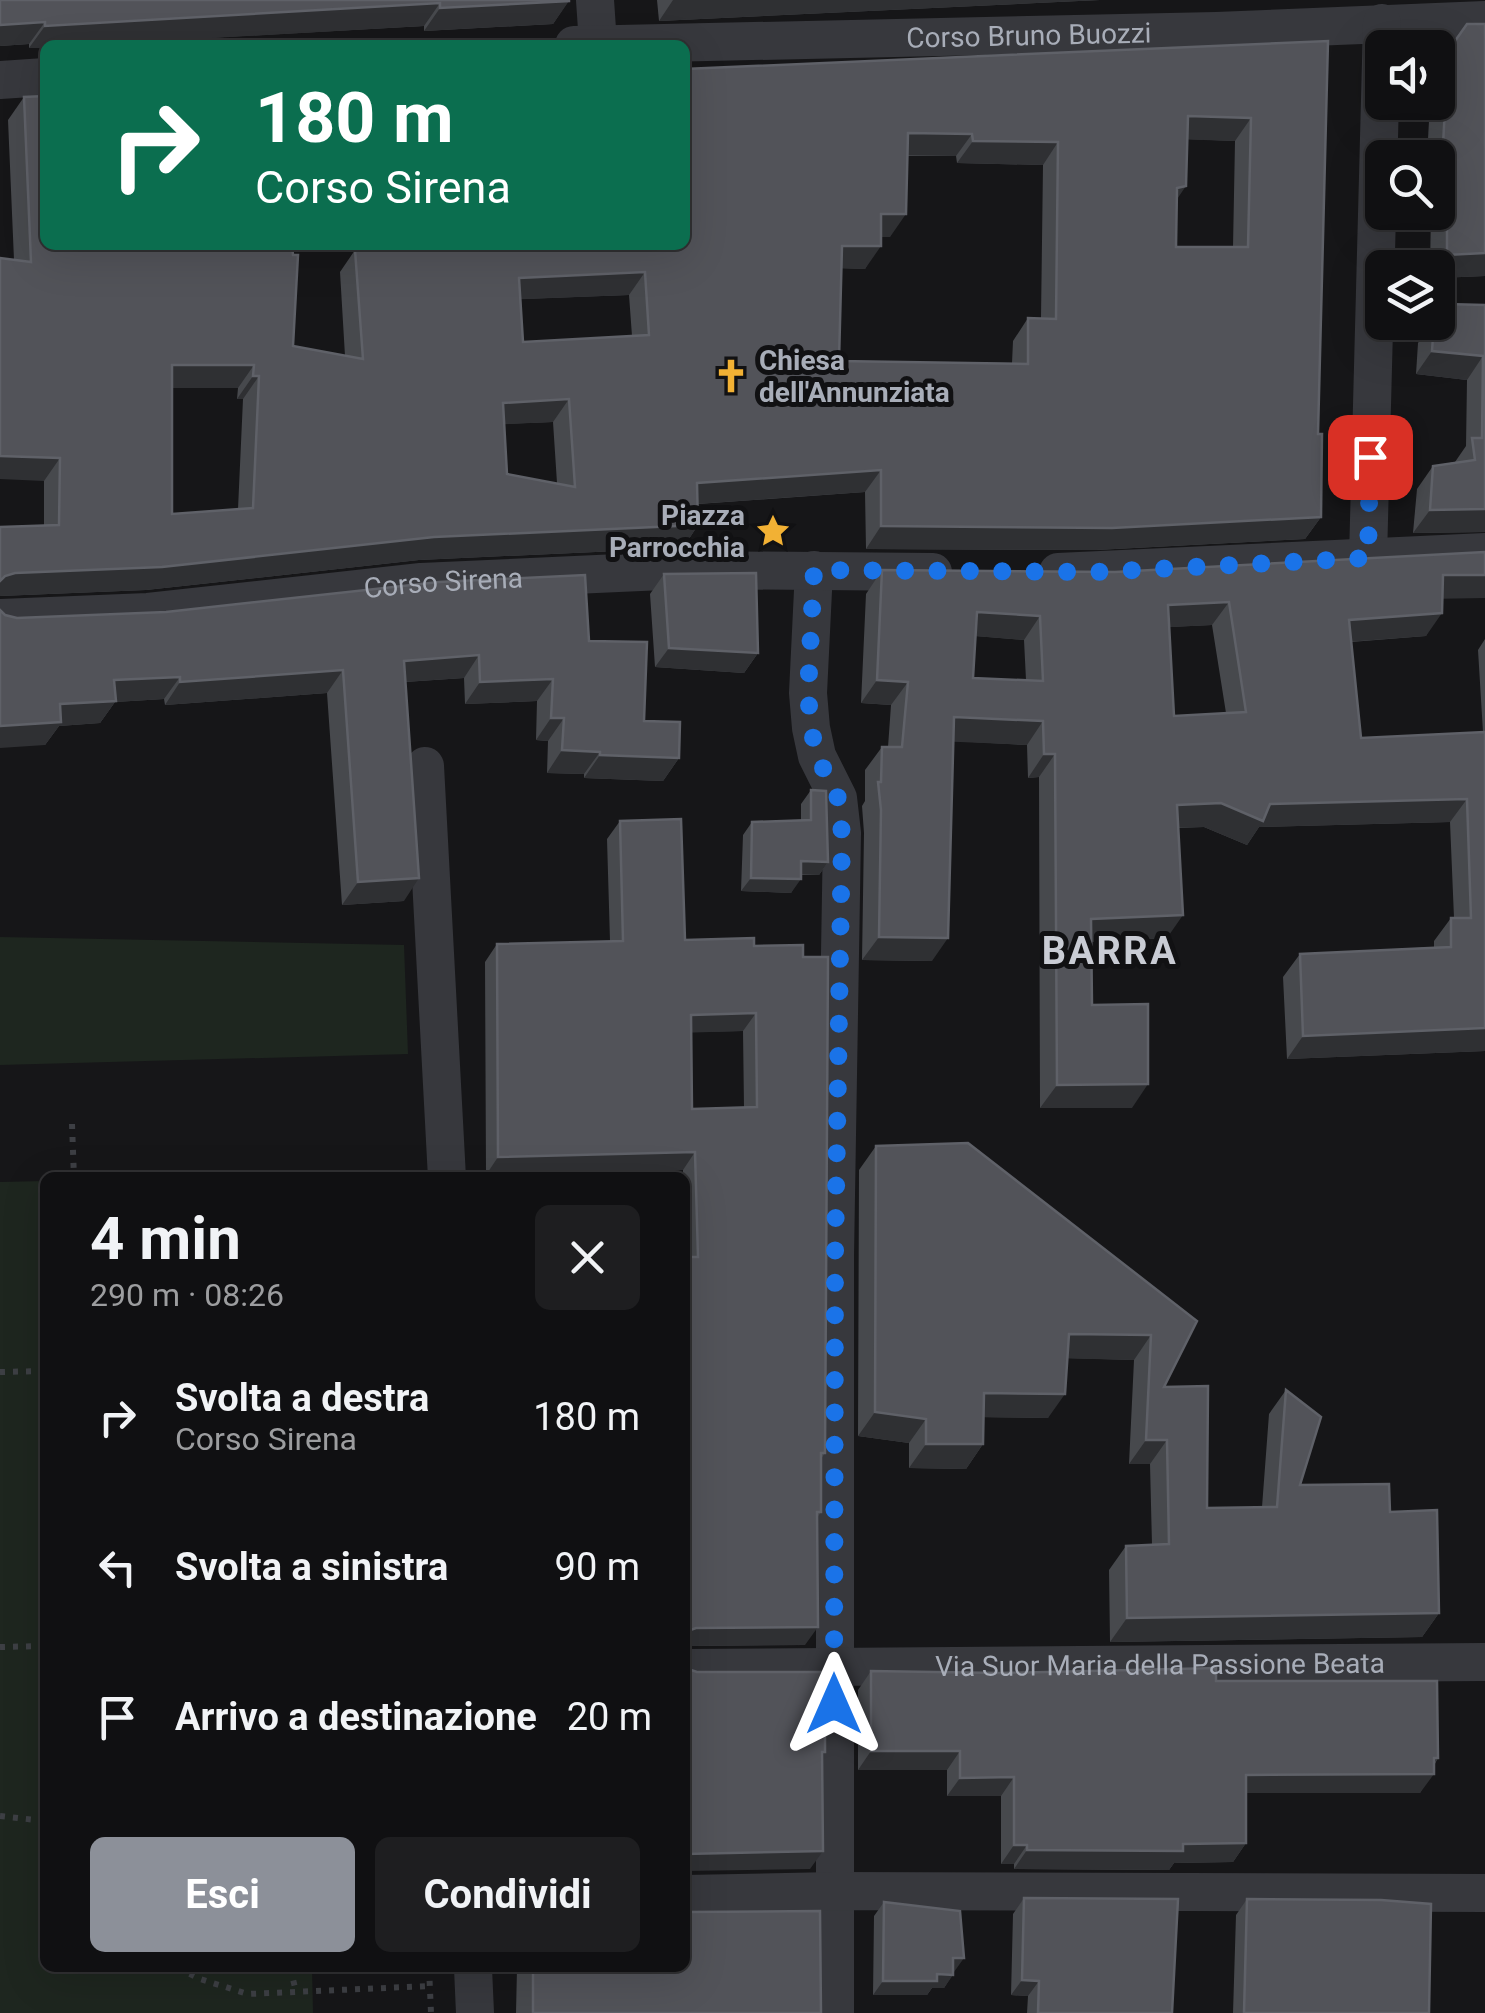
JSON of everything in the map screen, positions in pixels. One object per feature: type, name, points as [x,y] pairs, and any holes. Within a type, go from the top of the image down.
[{"type":"street","points":[[587,40],[595,0]]},
{"type":"street","points":[[1216,31],[1276,0]]},
{"type":"street","name":"Corso Bruno Buozzi","points":[[690,42],[1216,31],[1485,20]]},
{"type":"street","points":[[1368,558],[1382,23]]},
{"type":"street","points":[[0,80],[40,77]]},
{"type":"street","points":[[1022,572],[1097,572],[1485,552]]},
{"type":"street","name":"Corso Sirena","points":[[0,618],[148,612],[421,582],[684,570],[966,572]]},
{"type":"street","points":[[814,570],[808,693],[811,728],[817,756],[838,798],[842,834],[835,1256],[835,2013]]},
{"type":"street","points":[[424,766],[448,1172]]},
{"type":"street","name":"Via Suor Maria della Passione Beata","points":[[690,1668],[1485,1662]]},
{"type":"street","points":[[690,1894],[1485,1893]]},
{"type":"street","points":[[473,1972],[475,2013]]},
{"type":"path","points":[[72,1124],[74,1172]]},
{"type":"path","points":[[0,1372],[40,1371]]},
{"type":"path","points":[[0,1646],[40,1646]]},
{"type":"path","points":[[0,1816],[40,1820]]},
{"type":"path","points":[[186,1972],[248,1994],[430,1986]]},
{"type":"path","points":[[291,1972],[296,1991]]},
{"type":"path","points":[[429,1972],[431,2013]]},
{"type":"shaded area","points":[[0,937],[404,945],[408,1054],[0,1065]]},
{"type":"shaded area","points":[[40,1181],[40,1972],[312,1972],[313,2013],[0,2013],[0,1182]]},
{"type":"building","points":[[0,0],[569,1],[440,8],[440,3],[45,26],[45,22],[0,25]]},
{"type":"building","points":[[1467,24],[1485,24],[1485,253],[1455,255],[1455,250],[1447,250],[1447,230],[1455,230],[1455,140],[1443,140],[1444,120],[1455,120],[1455,41]]},
{"type":"building","points":[[1328,41],[1318,434],[1322,434],[1321,517],[1112,528],[881,526],[881,470],[697,483],[698,525],[434,537],[162,567],[15,573],[0,581],[0,527],[59,525],[60,458],[0,456],[0,258],[31,262],[24,97],[40,96],[40,250],[292,250],[293,255],[298,255],[293,346],[363,359],[355,250],[690,250],[690,69]],"holes":[[[1188,116],[1251,118],[1248,247],[1176,247],[1177,188],[1186,186]],[[908,133],[972,134],[973,141],[1058,142],[1056,319],[1028,318],[1028,364],[839,361],[842,246],[881,246],[881,214],[906,214]],[[645,272],[649,335],[523,342],[519,278]],[[172,365],[254,365],[253,376],[259,376],[253,508],[172,514]],[[569,399],[575,487],[507,474],[503,403]]]},
{"type":"building","points":[[1455,304],[1485,305],[1485,509],[1430,510],[1433,466],[1475,460],[1472,438],[1482,438],[1483,356],[1432,351],[1433,340],[1455,340]]},
{"type":"building","points":[[1485,552],[1485,575],[1443,575],[1442,613],[1349,620],[1361,738],[1485,732],[1485,1028],[1303,1036],[1300,954],[1451,947],[1451,918],[1471,918],[1467,799],[1270,804],[1263,821],[1221,803],[1177,805],[1183,915],[1091,919],[1092,1005],[1148,1004],[1148,1084],[1057,1085],[1055,754],[1044,754],[1043,721],[954,717],[948,938],[879,937],[878,782],[882,747],[902,747],[908,682],[877,680],[882,570],[1115,572]],"holes":[[[1229,602],[1246,712],[1174,716],[1168,605]],[[977,612],[1040,616],[1043,681],[973,678]]]},
{"type":"building","points":[[756,573],[758,653],[669,648],[664,574]]},
{"type":"building","points":[[585,575],[589,641],[647,642],[644,721],[680,722],[679,758],[562,750],[564,718],[551,718],[553,679],[480,682],[479,655],[404,661],[419,878],[358,882],[343,670],[180,682],[180,677],[114,680],[116,701],[60,704],[61,722],[0,726],[0,610],[17,618],[166,612],[439,582]]},
{"type":"building","points":[[811,790],[826,791],[828,862],[801,861],[801,879],[751,878],[752,822],[811,820]]},
{"type":"building","points":[[681,819],[685,940],[754,938],[754,946],[803,945],[803,957],[828,957],[825,1453],[821,1453],[821,1512],[817,1512],[818,1627],[690,1630],[690,1257],[698,1257],[695,1152],[498,1157],[497,944],[623,941],[620,821]],"holes":[[[756,1013],[757,1107],[692,1109],[691,1015]]]},
{"type":"building","points":[[968,1143],[1197,1321],[1164,1387],[1208,1386],[1207,1508],[1277,1507],[1286,1390],[1321,1417],[1300,1485],[1389,1484],[1390,1512],[1437,1510],[1439,1613],[1127,1618],[1126,1546],[1169,1544],[1167,1440],[1146,1440],[1151,1335],[1069,1334],[1065,1394],[984,1393],[983,1444],[926,1444],[926,1419],[875,1412],[876,1146]]},
{"type":"building","points":[[1216,1668],[1216,1681],[1437,1681],[1438,1758],[1434,1758],[1434,1774],[1246,1775],[1246,1843],[1183,1844],[1183,1851],[1027,1850],[1027,1845],[1014,1845],[1014,1777],[960,1778],[960,1751],[871,1751],[871,1671],[1000,1673]]},
{"type":"building","points":[[690,1670],[825,1672],[823,1851],[690,1854]]},
{"type":"building","points":[[1024,1898],[1178,1899],[1172,2013],[1038,2013],[1039,1981],[1022,1980]]},
{"type":"building","points":[[1247,1899],[1431,1904],[1429,2013],[1244,2013]]},
{"type":"building","points":[[884,1902],[960,1911],[964,1958],[953,1958],[953,1975],[937,1974],[937,1981],[883,1981]]},
{"type":"building","points":[[820,1911],[821,2013],[533,2013],[533,1972],[690,1972],[690,1912]]},
{"type":"place","name":"Chiesa dell'Annunziata","points":[[731,376]]},
{"type":"place","name":"Piazza Parrocchia","points":[[773,531]]},
{"type":"district","name":"BARRA","points":[[1110,951]]},
{"type":"route","points":[[834,1704],[835,1256],[842,834],[838,798],[817,756],[811,728],[808,693],[814,570],[1097,572],[1368,558],[1370,457]]}]
